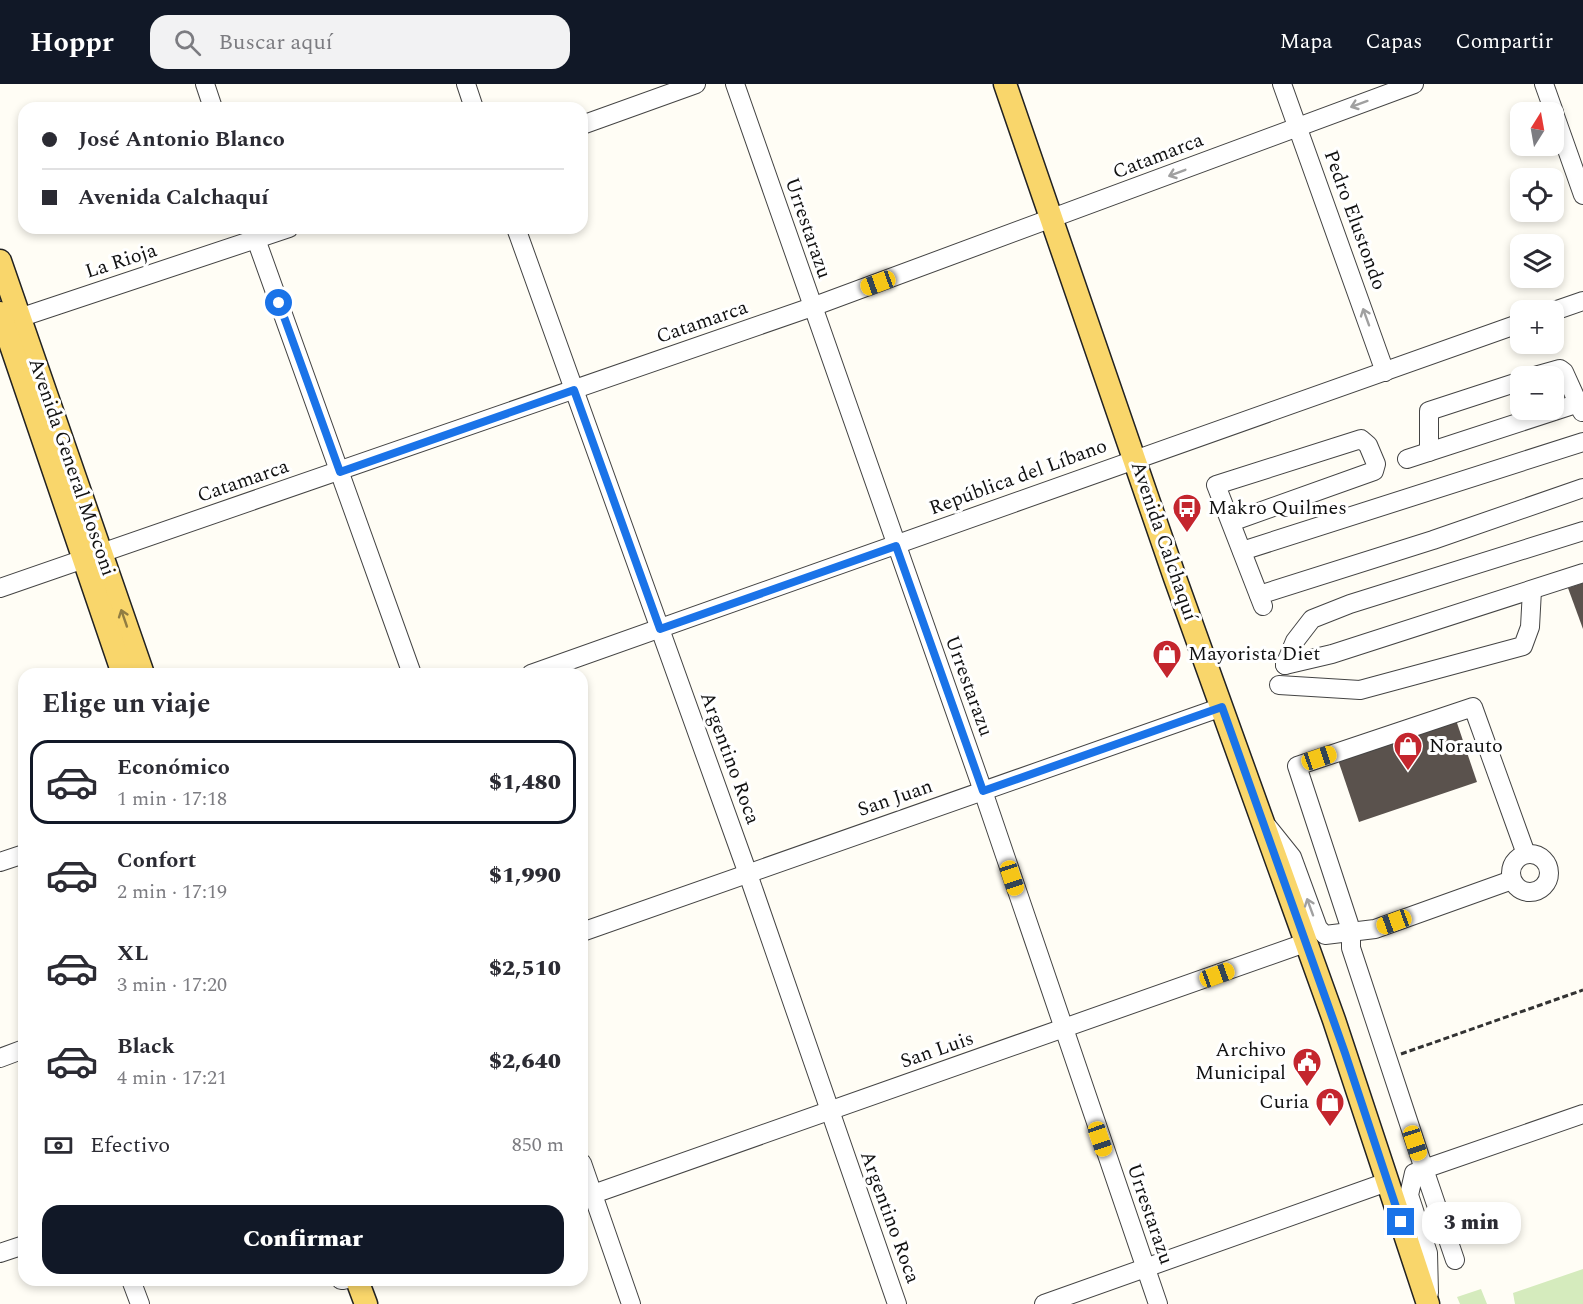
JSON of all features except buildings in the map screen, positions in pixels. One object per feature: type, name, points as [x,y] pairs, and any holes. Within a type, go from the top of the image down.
[{"type":"main road","name":"Avenida Calchaquí","points":[[1005,84],[1429,1304]]},
{"type":"main road","name":"Avenida General Mosconi","points":[[0,261],[6,319],[93,556],[140,668]]},
{"type":"main road","name":"Avenida General Mosconi","points":[[93,556],[121,668]]},
{"type":"main road","points":[[347,1286],[349,1304]]},
{"type":"main road","points":[[351,1286],[366,1304]]},
{"type":"street","points":[[205,84],[211,102]]},
{"type":"street","points":[[466,84],[472,102]]},
{"type":"street","points":[[588,123],[696,84]]},
{"type":"street","name":"Urrestarazu","points":[[735,84],[983,791],[1158,1304]]},
{"type":"street","name":"Pedro Elustondo","points":[[1282,84],[1385,372]]},
{"type":"street","name":"Catamarca","points":[[0,588],[812,307],[1414,84]]},
{"type":"street","points":[[1544,84],[1550,102]]},
{"type":"street","points":[[1564,141],[1583,195]]},
{"type":"street","points":[[254,234],[410,668]]},
{"type":"street","name":"La Rioja","points":[[6,319],[254,234]]},
{"type":"street","name":"Argentino Roca","points":[[518,234],[748,874],[828,1112],[897,1304]]},
{"type":"street","points":[[1564,308],[1583,301]]},
{"type":"street","name":"República del Líbano","points":[[548,668],[1510,327]]},
{"type":"street","points":[[1407,459],[1581,409],[1569,376],[1564,372]]},
{"type":"street","points":[[1429,452],[1429,411],[1510,385]]},
{"type":"street","points":[[1231,522],[1374,471],[1376,464],[1368,445],[1361,439],[1216,484],[1261,601],[1583,488]]},
{"type":"street","points":[[1242,551],[1583,442]]},
{"type":"street","points":[[1583,531],[1312,619],[1295,641],[1285,666],[1332,654],[1583,573]]},
{"type":"street","points":[[1279,686],[1360,690],[1523,646],[1530,627],[1532,590]]},
{"type":"street","name":"San Juan","points":[[588,930],[1222,707]]},
{"type":"street","points":[[1455,1260],[1351,948],[1351,930],[1297,766],[1473,707],[1526,854]]},
{"type":"street","points":[[1262,819],[1292,857],[1318,928],[1325,935],[1351,930],[1374,929],[1512,880]]},
{"type":"street","points":[[1526,854],[1543,858],[1549,869],[1548,880],[1541,888],[1531,892],[1520,889],[1512,880],[1512,867],[1520,857],[1526,854]]},
{"type":"street","points":[[0,862],[18,856]]},
{"type":"street","name":"San Luis","points":[[588,1196],[1063,1031],[1305,943]]},
{"type":"street","points":[[0,1058],[18,1052]]},
{"type":"street","points":[[1429,1304],[1428,1253],[1409,1195],[1414,1173],[1583,1114]]},
{"type":"street","points":[[1044,1304],[1387,1182]]},
{"type":"street","points":[[588,1198],[631,1304]]},
{"type":"street","points":[[0,1253],[18,1247]]},
{"type":"street","points":[[133,1286],[140,1304]]},
{"type":"path","points":[[1388,1059],[1583,990]]},
{"type":"green space","points":[[1583,1269],[1583,1304],[1515,1304],[1513,1293]]},
{"type":"green space","points":[[1481,1289],[1487,1304],[1460,1304],[1457,1297]]},
{"type":"place","name":"Makro Quilmes","points":[[1187,534]]},
{"type":"place","name":"Mayorista Diet","points":[[1167,680]]},
{"type":"place","name":"Norauto","points":[[1408,772]]},
{"type":"place","name":"Archivo Municipal","points":[[1307,1088]]},
{"type":"place","name":"Curia","points":[[1330,1128]]},
{"type":"route","points":[[279,303],[340,472],[574,390],[660,629],[896,546],[983,791],[1222,707],[1345,1053],[1401,1222]]}]
